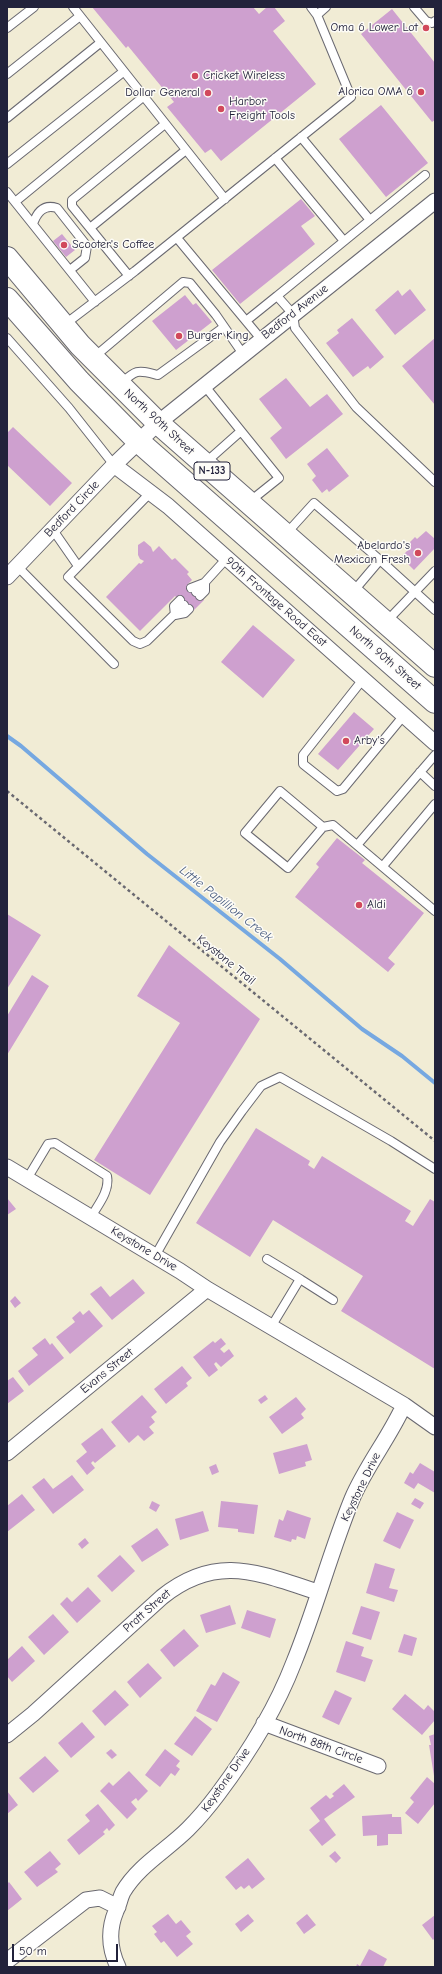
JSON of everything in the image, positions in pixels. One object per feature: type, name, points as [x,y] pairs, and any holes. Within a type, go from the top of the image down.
[{"type":"main road","name":"North 90th Street","points":[[7,258],[63,325],[93,358],[158,423],[248,504],[435,666]]},
{"type":"main road","name":"North 90th Street","points":[[7,299],[79,381],[138,441],[435,702]]},
{"type":"street","name":"Bedford Avenue","points":[[138,441],[242,354],[435,201]]},
{"type":"street","name":"Bedford Circle","points":[[12,572],[138,441]]},
{"type":"street","name":"90th Frontage Road East","points":[[114,465],[150,493],[227,558],[405,714],[435,743]]},
{"type":"street","name":"Keystone Drive","points":[[7,1167],[155,1256],[206,1289],[404,1405],[395,1423],[371,1462],[353,1498],[335,1542],[309,1624],[294,1664],[264,1723],[232,1775],[213,1802],[188,1829],[135,1876],[123,1892],[111,1927],[110,1942],[113,1956],[118,1967]]},
{"type":"street","name":"Evans Street","points":[[7,1453],[206,1289]]},
{"type":"street","points":[[404,1405],[435,1427]]},
{"type":"street","name":"Pratt Street","points":[[7,1735],[33,1714],[162,1597],[184,1581],[218,1570],[239,1570],[261,1574],[318,1592]]},
{"type":"street","name":"North 88th Circle","points":[[264,1723],[378,1766]]},
{"type":"street","points":[[7,1961],[86,1900],[100,1898],[118,1907]]},
{"type":"lane","points":[[7,28],[34,7]]},
{"type":"lane","points":[[73,7],[225,199]]},
{"type":"lane","points":[[63,325],[129,276],[351,97],[317,15],[311,7]]},
{"type":"lane","points":[[317,15],[326,7]]},
{"type":"lane","points":[[414,7],[426,21],[432,23],[435,21]]},
{"type":"lane","points":[[7,74],[80,16]]},
{"type":"lane","points":[[7,118],[100,43]]},
{"type":"lane","points":[[7,164],[123,72]]},
{"type":"lane","points":[[15,202],[143,97]]},
{"type":"lane","points":[[129,276],[72,206],[72,200],[165,124]]},
{"type":"lane","points":[[301,137],[370,220]]},
{"type":"lane","points":[[90,228],[186,150]]},
{"type":"lane","points":[[275,158],[344,241]]},
{"type":"lane","points":[[246,321],[425,175]]},
{"type":"lane","points":[[7,192],[95,302]]},
{"type":"lane","points":[[33,224],[37,214],[44,208],[50,206],[57,208],[87,246],[84,258],[70,270]]},
{"type":"lane","points":[[176,238],[261,339]]},
{"type":"lane","points":[[93,358],[183,282],[190,283],[224,327],[242,354]]},
{"type":"lane","points":[[277,296],[293,314],[294,328],[356,407],[435,482]]},
{"type":"lane","points":[[119,385],[132,374],[140,370],[158,375],[224,327]]},
{"type":"lane","points":[[7,338],[70,408],[114,465]]},
{"type":"lane","points":[[204,385],[279,478],[248,504]]},
{"type":"lane","points":[[204,465],[241,431]]},
{"type":"lane","points":[[150,493],[68,577],[133,641],[140,644],[147,641],[175,615],[185,613],[184,605],[174,606],[175,615]]},
{"type":"lane","points":[[285,535],[314,503],[416,591],[435,610]]},
{"type":"lane","points":[[53,530],[78,566]]},
{"type":"lane","points":[[205,583],[205,591],[196,592],[227,558]]},
{"type":"lane","points":[[351,593],[380,560]]},
{"type":"lane","points":[[386,623],[435,571]]},
{"type":"lane","points":[[12,572],[114,664]]},
{"type":"lane","points":[[364,678],[303,755],[302,764],[337,792],[343,789],[405,714]]},
{"type":"lane","points":[[358,844],[435,755]]},
{"type":"lane","points":[[420,772],[435,786]]},
{"type":"lane","points":[[323,827],[280,791],[245,833],[288,868],[323,827],[333,824],[435,911]]},
{"type":"lane","points":[[383,866],[435,804]]},
{"type":"lane","points":[[155,1256],[220,1142],[261,1086],[280,1077],[392,1141],[435,1168]]},
{"type":"lane","points":[[27,1179],[48,1144],[55,1143],[107,1176],[107,1190],[91,1217]]},
{"type":"lane","points":[[267,1259],[333,1300]]},
{"type":"lane","points":[[271,1327],[300,1279]]},
{"type":"path","name":"Keystone Trail","points":[[7,791],[435,1141]]},
{"type":"building","points":[[92,7],[253,7],[259,14],[267,7],[274,7],[285,21],[273,31],[316,84],[221,161],[211,149],[205,153],[167,107],[174,102],[128,46],[126,48]]},
{"type":"building","name":"Alorica OMA 6","points":[[392,9],[435,63],[435,120],[432,122],[361,34]]},
{"type":"building","points":[[381,105],[428,163],[386,197],[339,139]]},
{"type":"building","points":[[301,199],[315,216],[301,226],[315,244],[240,304],[212,270]]},
{"type":"building","name":"Scooter's Coffee","points":[[62,234],[75,250],[66,257],[53,241]]},
{"type":"building","points":[[410,289],[426,310],[395,335],[375,310],[398,290],[402,296]]},
{"type":"building","name":"Burger King","points":[[185,295],[193,305],[196,303],[212,322],[176,350],[152,321]]},
{"type":"building","points":[[352,318],[384,357],[370,369],[368,366],[353,377],[326,343],[339,333],[337,330]]},
{"type":"building","points":[[435,338],[435,405],[402,366]]},
{"type":"building","points":[[286,378],[310,407],[327,394],[343,414],[286,459],[270,438],[282,428],[259,399]]},
{"type":"building","points":[[13,427],[72,483],[50,506],[7,465],[7,433]]},
{"type":"building","points":[[327,448],[349,476],[329,492],[327,489],[322,493],[312,480],[316,476],[307,464]]},
{"type":"building","name":"Abelardo's Mexican Fresh","points":[[426,531],[435,539],[435,548],[414,570],[401,557],[409,549],[406,546],[415,537],[417,539]]},
{"type":"building","points":[[144,541],[151,547],[153,552],[159,546],[172,560],[175,558],[189,572],[187,574],[192,580],[188,584],[204,600],[192,612],[175,596],[140,631],[106,597],[139,563],[141,564],[144,561],[140,559],[138,555],[138,545]]},
{"type":"building","points":[[253,625],[295,660],[263,698],[221,662]]},
{"type":"building","name":"Arby's","points":[[354,712],[374,729],[338,770],[318,754]]},
{"type":"building","name":"Aldi","points":[[337,838],[365,860],[362,863],[424,913],[388,958],[395,964],[388,972],[295,897],[319,867],[316,864]]},
{"type":"building","points":[[7,914],[41,935],[7,989]]},
{"type":"building","points":[[169,945],[260,1019],[150,1195],[94,1160],[180,1023],[137,996]]},
{"type":"building","points":[[32,975],[49,986],[7,1055],[7,1016]]},
{"type":"building","points":[[256,1128],[310,1161],[308,1165],[314,1169],[322,1156],[411,1211],[405,1221],[413,1226],[430,1199],[435,1202],[435,1369],[341,1311],[363,1276],[273,1220],[250,1257],[196,1223]]},
{"type":"building","points":[[7,1198],[16,1209],[7,1215]]},
{"type":"building","points":[[133,1279],[145,1293],[112,1320],[90,1294],[101,1286],[110,1297]]},
{"type":"building","points":[[15,1296],[21,1303],[15,1308],[10,1301]]},
{"type":"building","points":[[89,1310],[103,1326],[70,1354],[56,1337],[75,1322],[72,1318],[80,1311],[83,1315]]},
{"type":"building","points":[[45,1338],[50,1345],[52,1343],[64,1358],[29,1386],[18,1371],[38,1355],[32,1348]]},
{"type":"building","points":[[221,1338],[226,1344],[220,1349],[224,1353],[229,1349],[234,1356],[221,1367],[216,1362],[214,1364],[218,1370],[209,1377],[193,1357],[213,1341],[215,1343]]},
{"type":"building","points":[[182,1366],[192,1378],[186,1383],[188,1386],[166,1404],[154,1389]]},
{"type":"building","points":[[13,1377],[24,1391],[7,1404],[7,1381]]},
{"type":"building","points":[[142,1395],[157,1412],[151,1417],[155,1422],[149,1427],[154,1433],[144,1441],[138,1435],[129,1443],[111,1422]]},
{"type":"building","points":[[265,1395],[268,1399],[261,1404],[258,1400]]},
{"type":"building","points":[[296,1397],[306,1409],[301,1414],[304,1418],[282,1434],[269,1417]]},
{"type":"building","points":[[102,1428],[116,1446],[95,1463],[93,1461],[91,1463],[95,1468],[87,1475],[76,1461],[87,1452],[81,1444]]},
{"type":"building","points":[[307,1444],[312,1460],[305,1462],[306,1466],[279,1474],[273,1453]]},
{"type":"building","points":[[420,1463],[435,1472],[435,1493],[418,1483],[414,1489],[404,1483],[410,1472],[413,1474]]},
{"type":"building","points":[[216,1464],[219,1472],[212,1475],[209,1467]]},
{"type":"building","points":[[72,1475],[84,1490],[53,1514],[32,1487],[44,1478],[53,1489]]},
{"type":"building","points":[[22,1494],[35,1510],[7,1532],[7,1506]]},
{"type":"building","points":[[415,1498],[424,1503],[420,1509],[411,1504]]},
{"type":"building","points":[[152,1501],[160,1505],[156,1512],[149,1508]]},
{"type":"building","points":[[221,1501],[258,1505],[254,1534],[238,1532],[238,1529],[218,1527]]},
{"type":"building","points":[[287,1510],[311,1518],[305,1539],[297,1536],[296,1540],[292,1539],[291,1542],[274,1537],[279,1519],[283,1521]]},
{"type":"building","points":[[203,1511],[209,1531],[180,1540],[175,1519]]},
{"type":"building","points":[[397,1512],[414,1520],[400,1549],[383,1541]]},
{"type":"building","points":[[157,1528],[169,1545],[142,1562],[131,1546]]},
{"type":"building","points":[[85,1538],[89,1543],[82,1549],[78,1544]]},
{"type":"building","points":[[120,1555],[135,1571],[112,1592],[97,1576]]},
{"type":"building","points":[[375,1563],[395,1569],[389,1588],[398,1590],[394,1602],[366,1593]]},
{"type":"building","points":[[88,1587],[101,1601],[77,1623],[60,1604],[67,1597],[72,1602]]},
{"type":"building","points":[[230,1605],[236,1624],[206,1633],[200,1615]]},
{"type":"building","points":[[361,1606],[380,1612],[371,1640],[352,1634]]},
{"type":"building","points":[[247,1610],[276,1619],[270,1638],[241,1628]]},
{"type":"building","points":[[53,1614],[69,1632],[44,1655],[28,1637]]},
{"type":"building","points":[[184,1629],[199,1646],[174,1667],[160,1650]]},
{"type":"building","points":[[404,1634],[417,1638],[412,1656],[398,1652]]},
{"type":"building","points":[[346,1641],[364,1647],[361,1656],[373,1660],[365,1682],[336,1672]]},
{"type":"building","points":[[22,1646],[35,1661],[12,1682],[7,1676],[7,1660]]},
{"type":"building","points":[[148,1663],[162,1678],[140,1698],[127,1682]]},
{"type":"building","points":[[223,1672],[240,1682],[217,1722],[196,1711],[211,1684],[215,1686]]},
{"type":"building","points":[[115,1690],[129,1705],[105,1726],[92,1711]]},
{"type":"building","points":[[335,1690],[352,1698],[339,1725],[322,1717]]},
{"type":"building","points":[[405,1694],[424,1710],[428,1705],[435,1712],[435,1720],[422,1735],[392,1709]]},
{"type":"building","points":[[195,1716],[212,1729],[192,1756],[174,1744]]},
{"type":"building","points":[[82,1722],[95,1737],[71,1758],[58,1743]]},
{"type":"building","points":[[435,1734],[435,1776],[434,1776],[429,1736]]},
{"type":"building","points":[[111,1749],[117,1755],[112,1759],[106,1753]]},
{"type":"building","points":[[165,1749],[180,1761],[176,1766],[180,1769],[175,1776],[171,1773],[160,1787],[145,1775]]},
{"type":"building","points":[[45,1756],[59,1771],[33,1793],[19,1778]]},
{"type":"building","points":[[129,1771],[148,1791],[138,1801],[136,1798],[131,1802],[137,1809],[127,1819],[100,1791],[109,1782],[113,1786]]},
{"type":"building","points":[[427,1777],[435,1784],[435,1803],[418,1824],[405,1813],[414,1802],[410,1798]]},
{"type":"building","points":[[344,1784],[355,1797],[324,1819],[336,1835],[322,1846],[309,1830],[320,1821],[310,1808],[326,1795],[330,1799],[334,1796],[332,1794]]},
{"type":"building","points":[[7,1791],[18,1805],[7,1814]]},
{"type":"building","points":[[98,1804],[115,1825],[109,1831],[107,1828],[103,1832],[105,1834],[79,1855],[67,1840],[90,1821],[85,1815]]},
{"type":"building","points":[[392,1814],[392,1817],[401,1817],[402,1834],[388,1834],[388,1845],[377,1846],[377,1835],[363,1836],[362,1816]]},
{"type":"building","points":[[50,1851],[61,1864],[55,1869],[58,1872],[37,1887],[24,1872]]},
{"type":"building","points":[[335,1851],[341,1858],[336,1863],[329,1856]]},
{"type":"building","points":[[248,1858],[265,1879],[252,1889],[249,1885],[244,1889],[241,1886],[236,1890],[225,1877]]},
{"type":"building","points":[[9,1882],[22,1899],[7,1911],[7,1884]]},
{"type":"building","points":[[168,1914],[176,1924],[181,1920],[191,1932],[186,1936],[193,1944],[177,1957],[164,1941],[161,1943],[154,1934],[157,1932],[152,1926]]},
{"type":"building","points":[[248,1914],[254,1921],[241,1932],[235,1924]]},
{"type":"building","points":[[307,1914],[316,1925],[304,1934],[296,1923]]},
{"type":"building","points":[[435,1915],[435,1938],[433,1940],[422,1925]]},
{"type":"building","points":[[369,1949],[387,1959],[383,1967],[356,1967],[357,1964],[360,1966]]},
{"type":"waterway","name":"Little Papillion Creek","points":[[7,736],[21,746],[147,854],[280,959],[362,1029],[402,1056],[435,1083]]},
{"type":"place","name":"Oma 6 Lower Lot","points":[[426,28]]},
{"type":"place","name":"Cricket Wireless","points":[[195,76]]},
{"type":"place","name":"Alorica OMA 6","points":[[421,92]]},
{"type":"place","name":"Dollar General","points":[[208,93]]},
{"type":"place","name":"Harbor Freight Tools","points":[[221,109]]},
{"type":"place","name":"Scooter's Coffee","points":[[64,245]]},
{"type":"place","name":"Burger King","points":[[179,336]]},
{"type":"place","name":"Abelardo's Mexican Fresh","points":[[418,553]]},
{"type":"place","name":"Arby's","points":[[346,741]]},
{"type":"place","name":"Aldi","points":[[359,905]]}]
